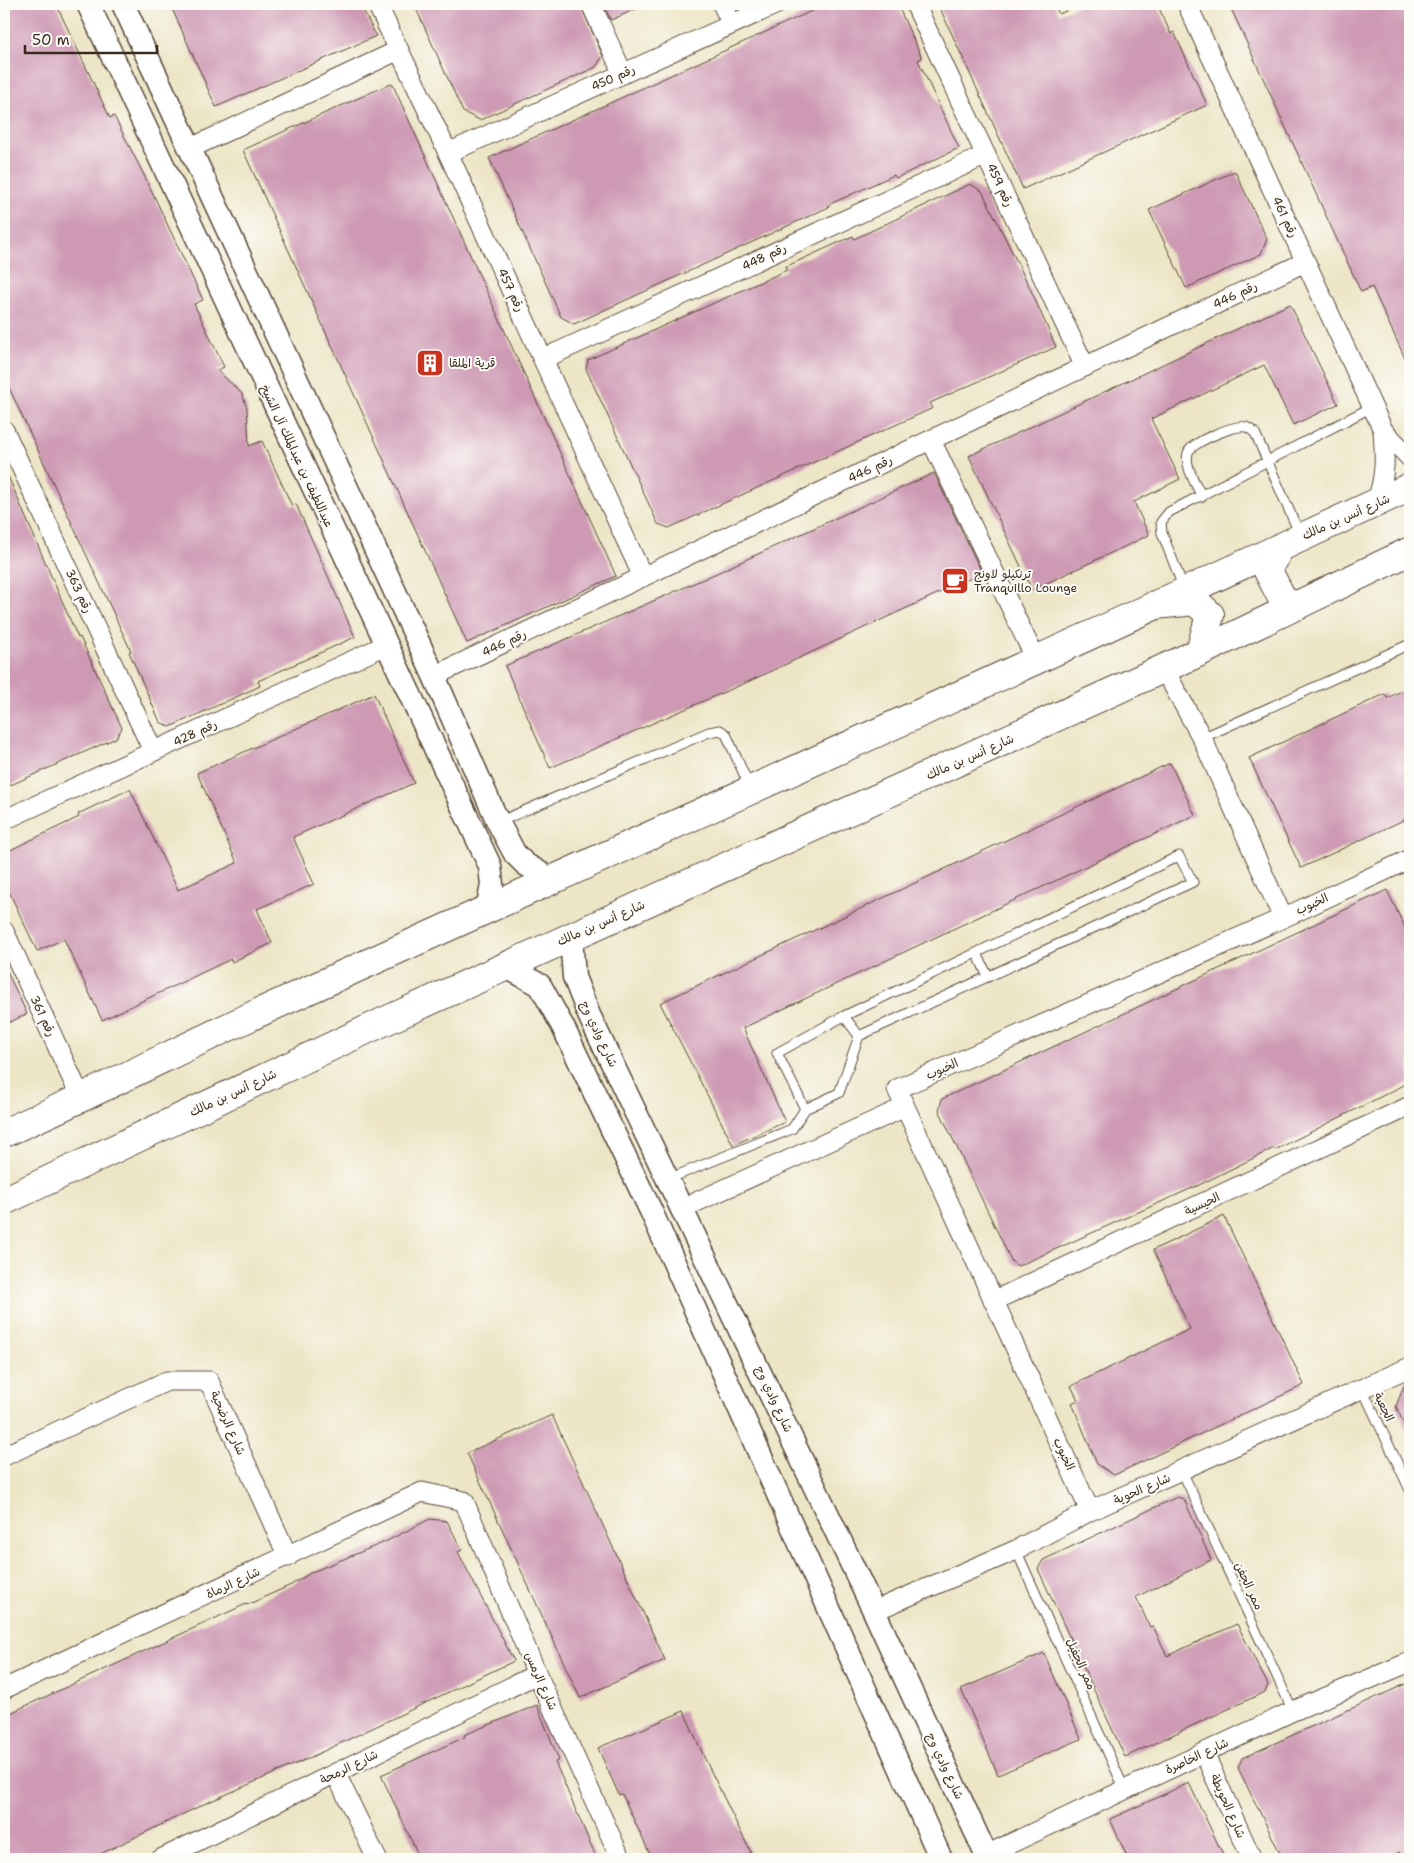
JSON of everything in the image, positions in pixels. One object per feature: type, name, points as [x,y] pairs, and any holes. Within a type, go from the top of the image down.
[{"type":"main road","name":"شارع أنس بن مالك","points":[[4,1133],[82,1100],[286,1000],[1155,606],[1410,487]]},
{"type":"main road","points":[[1291,542],[1267,569],[1283,600],[1297,606]]},
{"type":"main road","name":"شارع أنس بن مالك","points":[[4,1201],[572,936],[1164,669],[1410,552]]},
{"type":"main road","name":"شارع أنس بن مالك","points":[[1155,606],[1195,601],[1210,615],[1200,652]]},
{"type":"street","name":"عبداللطيف بن عبدالملك آل الشيخ","points":[[88,4],[490,866],[492,884],[487,910]]},
{"type":"street","points":[[124,4],[189,149],[434,676],[495,815],[515,854],[526,864],[552,880]]},
{"type":"street","name":"رقم 457","points":[[377,4],[448,153],[643,577]]},
{"type":"street","points":[[591,4],[623,74]]},
{"type":"street","points":[[722,4],[732,24]]},
{"type":"street","name":"رقم 450","points":[[448,153],[777,4]]},
{"type":"street","name":"رقم 459","points":[[916,4],[1085,367]]},
{"type":"street","name":"رقم 461","points":[[1187,4],[1383,430]]},
{"type":"street","points":[[189,149],[399,50]]},
{"type":"street","name":"رقم 448","points":[[543,359],[986,155]]},
{"type":"street","name":"رقم 446","points":[[434,676],[1305,262]]},
{"type":"street","name":"رقم 363","points":[[4,430],[153,752]]},
{"type":"street","points":[[1383,430],[1410,458]]},
{"type":"street","points":[[1376,504],[1384,481],[1386,465],[1383,430]]},
{"type":"street","points":[[931,440],[1036,660]]},
{"type":"street","points":[[363,597],[391,584]]},
{"type":"street","name":"رقم 428","points":[[4,820],[386,645]]},
{"type":"street","points":[[1164,669],[1202,738],[1283,918]]},
{"type":"street","points":[[468,820],[476,829],[484,830],[492,823],[495,815]]},
{"type":"street","name":"الخبوب","points":[[1090,1511],[897,1089],[1283,918],[1410,859]]},
{"type":"street","name":"رقم 361","points":[[4,931],[82,1100]]},
{"type":"street","name":"شارع وادي وج","points":[[572,936],[574,977],[589,1015],[683,1208],[874,1611],[987,1857]]},
{"type":"street","points":[[506,967],[540,985],[563,1027],[652,1211],[941,1859]]},
{"type":"street","points":[[563,1027],[589,1015]]},
{"type":"street","name":"الحيسية","points":[[993,1301],[1410,1106]]},
{"type":"street","points":[[683,1208],[905,1107]]},
{"type":"street","name":"شارع الحوية","points":[[874,1611],[1016,1550],[1090,1511],[1410,1367]]},
{"type":"street","name":"شارع الرضحية","points":[[4,1456],[168,1381],[209,1381],[288,1557]]},
{"type":"street","name":"شارع الرماة","points":[[4,1689],[288,1557],[422,1492],[464,1501]]},
{"type":"street","name":"شارع الرمس","points":[[464,1501],[538,1674],[622,1859]]},
{"type":"street","name":"شارع الخاصرة","points":[[987,1857],[1124,1788],[1204,1753],[1293,1710],[1410,1662]]},
{"type":"street","name":"شارع الرمحة","points":[[167,1858],[538,1674]]},
{"type":"street","name":"شارع الحويطة","points":[[1204,1753],[1252,1859]]},
{"type":"street","points":[[336,1774],[376,1859]]},
{"type":"lane","points":[[1185,591],[1162,533],[1161,522],[1169,512],[1202,497],[1372,407]]},
{"type":"lane","points":[[1202,497],[1187,461],[1188,452],[1194,444],[1234,427],[1246,427],[1255,432],[1267,461],[1291,542]]},
{"type":"lane","points":[[1202,738],[1410,644]]},
{"type":"lane","points":[[495,815],[709,732],[720,730],[726,734],[751,790]]},
{"type":"lane","points":[[668,1179],[792,1129],[805,1109],[839,1093],[859,1036],[1194,882],[1179,856],[844,1016],[777,1053],[805,1109]]},
{"type":"lane","points":[[977,952],[988,977]]},
{"type":"lane","points":[[844,1016],[859,1036]]},
{"type":"lane","name":"الجعبة","points":[[1362,1388],[1410,1490]]},
{"type":"lane","name":"ممر الجفن","points":[[1182,1471],[1293,1710]]},
{"type":"lane","name":"ممر الجفيل","points":[[1016,1550],[1124,1788]]},
{"type":"building","points":[[16,4],[56,4],[110,118],[114,116],[146,179],[203,300],[194,304],[224,367],[217,370],[242,394],[247,408],[249,446],[262,441],[292,506],[296,504],[355,637],[258,681],[260,686],[170,727],[160,722],[129,652],[131,651],[4,377],[4,9]]},
{"type":"building","points":[[170,4],[360,4],[376,36],[216,107]]},
{"type":"building","points":[[414,4],[580,4],[603,56],[596,67],[480,120],[463,112]]},
{"type":"building","points":[[603,4],[647,4],[611,20]]},
{"type":"building","points":[[827,4],[897,4],[922,58],[918,60],[959,148],[896,178],[894,175],[828,205],[829,207],[574,324],[561,317],[489,158]]},
{"type":"building","points":[[938,4],[1054,4],[1059,14],[1082,4],[1157,4],[1171,34],[1174,32],[1207,105],[1023,189]]},
{"type":"building","points":[[1229,4],[1410,4],[1410,369],[1372,287],[1361,292]]},
{"type":"building","name":"قرية الملقا","points":[[392,83],[616,576],[467,643],[243,150]]},
{"type":"building","points":[[1235,171],[1267,239],[1261,254],[1186,288],[1149,210]]},
{"type":"building","points":[[970,184],[982,191],[1029,286],[1056,347],[930,403],[933,408],[669,528],[658,524],[586,369],[588,360],[787,270],[785,267],[853,236],[854,239]]},
{"type":"building","points":[[1290,304],[1338,404],[1293,425],[1264,365],[1151,419],[1180,479],[1134,502],[1149,535],[1032,590],[969,456]]},
{"type":"building","points":[[4,467],[78,638],[80,637],[122,728],[116,738],[4,788]]},
{"type":"building","points":[[934,473],[982,573],[752,680],[550,768],[505,666],[708,577]]},
{"type":"building","points":[[1410,687],[1410,817],[1301,868],[1249,758],[1385,694],[1387,698]]},
{"type":"building","points":[[374,694],[414,783],[293,837],[314,884],[257,909],[272,943],[232,962],[231,959],[102,1020],[64,939],[37,951],[4,881],[4,853],[79,817],[78,814],[130,789],[178,890],[237,863],[197,773]]},
{"type":"building","points":[[1170,763],[1195,815],[743,1028],[785,1122],[733,1145],[660,1003]]},
{"type":"building","points":[[1387,890],[1410,938],[1410,1082],[1275,1150],[1274,1148],[1199,1185],[1018,1266],[1012,1262],[939,1110],[942,1099]]},
{"type":"building","points":[[4,965],[27,1014],[4,1025]]},
{"type":"building","points":[[1224,1216],[1304,1385],[1114,1475],[1097,1464],[1072,1403],[1078,1400],[1071,1386],[1190,1329],[1153,1250]]},
{"type":"building","points":[[1410,1379],[1410,1438],[1396,1406],[1406,1381]]},
{"type":"building","points":[[552,1415],[665,1660],[580,1698],[467,1453]]},
{"type":"building","points":[[1177,1497],[1184,1499],[1211,1560],[1136,1597],[1150,1627],[1153,1626],[1167,1656],[1237,1624],[1268,1685],[1265,1692],[1125,1757],[1038,1569],[1043,1560]]},
{"type":"building","points":[[430,1519],[447,1521],[462,1550],[458,1552],[514,1661],[307,1759],[202,1805],[90,1859],[4,1859],[4,1716],[291,1585],[312,1572],[385,1542]]},
{"type":"building","points":[[1044,1653],[1081,1739],[998,1775],[961,1689]]},
{"type":"building","points":[[1410,1682],[1410,1859],[1403,1859],[1400,1852],[1385,1859],[1283,1859],[1238,1768],[1242,1758]]},
{"type":"building","points":[[537,1705],[559,1760],[555,1762],[597,1859],[420,1859],[381,1775],[465,1737],[464,1735]]},
{"type":"building","points":[[684,1711],[705,1759],[754,1859],[652,1859],[622,1794],[619,1795],[598,1748]]},
{"type":"building","points":[[1189,1783],[1225,1859],[1128,1859],[1110,1819]]},
{"type":"place","name":"قرية الملقا","points":[[430,363]]},
{"type":"place","name":"ترنكيلو لاونج Tranquillo Lounge","points":[[955,581]]}]
